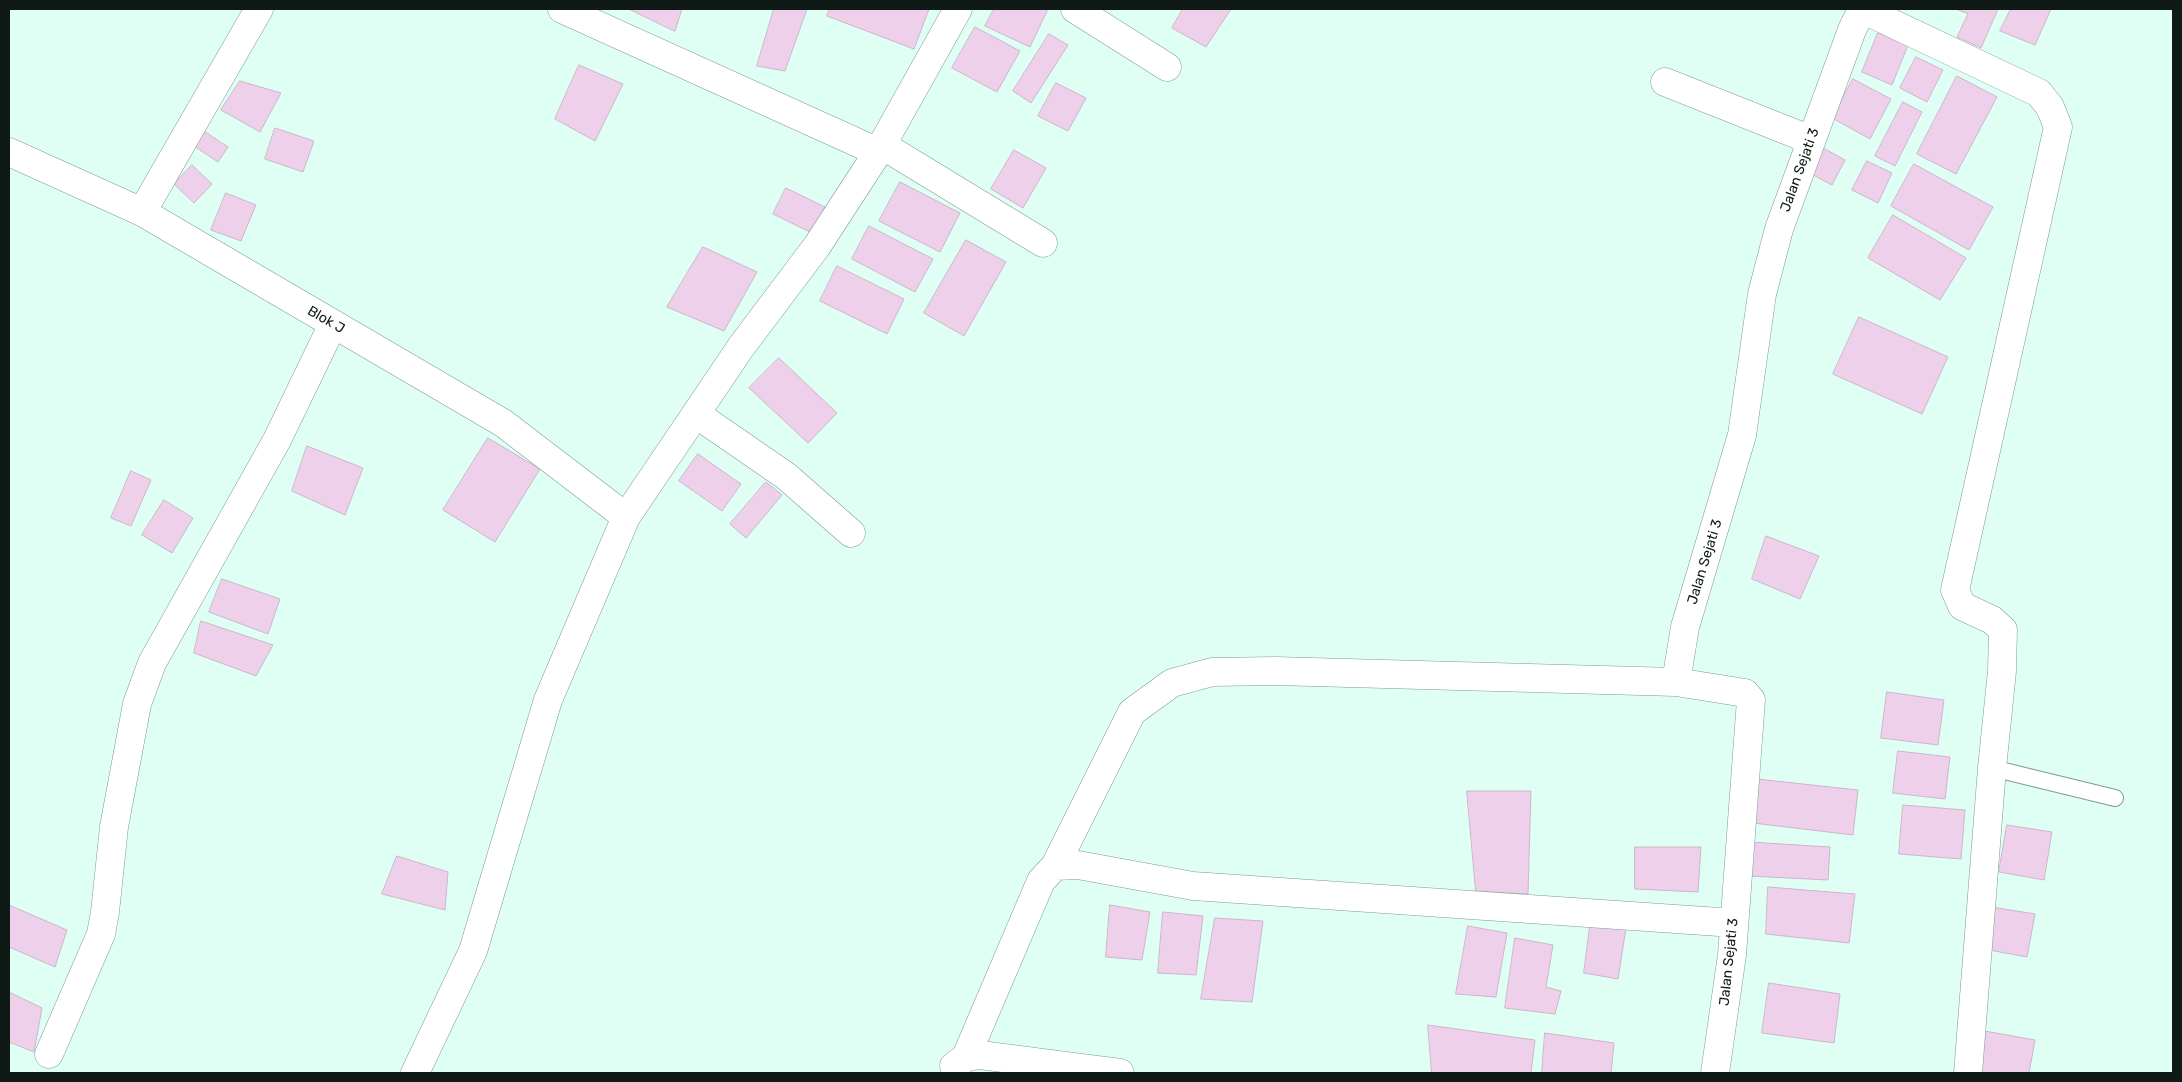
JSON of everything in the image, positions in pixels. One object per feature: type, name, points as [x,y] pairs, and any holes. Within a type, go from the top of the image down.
[{"type":"street","points":[[142,212],[259,9]]},
{"type":"street","points":[[562,9],[880,149],[1043,243]]},
{"type":"street","points":[[415,1073],[473,952],[548,700],[626,518],[741,347],[817,246],[880,149],[958,9]]},
{"type":"street","points":[[1076,9],[1167,68]]},
{"type":"street","points":[[1862,9],[2038,93],[2050,107],[2058,127],[1955,590],[1962,606],[1992,620],[2003,630],[2002,670],[1992,768],[1968,1073]]},
{"type":"street","name":"Jalan Sejati 3","points":[[1715,1073],[1732,955],[1751,700],[1745,693],[1676,682],[1685,628],[1742,435],[1762,294],[1778,229],[1852,30],[1862,9]]},
{"type":"street","points":[[1665,82],[1811,140]]},
{"type":"street","name":"Blok J","points":[[9,152],[142,212],[503,423],[626,518]]},
{"type":"street","points":[[49,1054],[100,934],[106,912],[117,808],[137,704],[152,663],[277,440],[333,324]]},
{"type":"street","points":[[696,414],[786,476],[850,533]]},
{"type":"street","points":[[1120,1073],[980,1055],[958,1063],[1041,881],[1055,866],[1132,712],[1172,683],[1212,672],[1274,671],[1676,682]]},
{"type":"street","points":[[1055,866],[1078,865],[1193,886],[1734,923]]},
{"type":"lane","points":[[1992,768],[2115,798]]},
{"type":"building","points":[[629,9],[682,9],[675,31]]},
{"type":"building","points":[[774,9],[807,9],[785,71],[757,66]]},
{"type":"building","points":[[830,9],[929,9],[914,49],[827,16]]},
{"type":"building","points":[[994,9],[1048,9],[1030,47],[985,26]]},
{"type":"building","points":[[1183,9],[1231,9],[1206,47],[1172,28]]},
{"type":"building","points":[[1956,9],[1998,9],[1981,48],[1957,37],[1968,14]]},
{"type":"building","points":[[2011,9],[2051,9],[2035,45],[2000,31]]},
{"type":"building","points":[[975,27],[1020,51],[997,92],[952,68]]},
{"type":"building","points":[[1878,33],[1908,45],[1892,85],[1862,72]]},
{"type":"building","points":[[1049,34],[1068,45],[1031,103],[1013,91]]},
{"type":"building","points":[[1916,57],[1943,70],[1927,102],[1900,88]]},
{"type":"building","points":[[579,65],[623,84],[595,141],[555,119]]},
{"type":"building","points":[[1957,76],[1997,97],[1956,174],[1917,154]]},
{"type":"building","points":[[1853,79],[1891,99],[1870,139],[1832,118]]},
{"type":"building","points":[[240,81],[281,93],[260,132],[221,110]]},
{"type":"building","points":[[1056,83],[1086,98],[1068,131],[1038,116]]},
{"type":"building","points":[[1903,102],[1922,112],[1895,166],[1875,156]]},
{"type":"building","points":[[195,125],[228,147],[218,162],[185,140]]},
{"type":"building","points":[[275,128],[314,141],[303,172],[265,159]]},
{"type":"building","points":[[1816,144],[1845,160],[1832,185],[1802,169]]},
{"type":"building","points":[[1014,150],[1046,168],[1023,208],[991,189]]},
{"type":"building","points":[[1867,161],[1892,173],[1878,203],[1852,190]]},
{"type":"building","points":[[1914,164],[1993,207],[1969,250],[1891,206]]},
{"type":"building","points":[[192,165],[212,184],[194,203],[174,184]]},
{"type":"building","points":[[900,182],[960,213],[940,252],[879,221]]},
{"type":"building","points":[[786,188],[825,207],[812,233],[773,214]]},
{"type":"building","points":[[226,193],[256,205],[241,241],[211,230]]},
{"type":"building","points":[[1893,215],[1966,258],[1940,300],[1868,258]]},
{"type":"building","points":[[869,226],[933,259],[915,292],[852,259]]},
{"type":"building","points":[[966,240],[1006,262],[964,336],[924,313]]},
{"type":"building","points":[[703,247],[757,272],[724,331],[667,307]]},
{"type":"building","points":[[837,266],[904,299],[887,334],[820,301]]},
{"type":"building","points":[[1859,317],[1948,357],[1922,414],[1833,374]]},
{"type":"building","points":[[779,358],[837,413],[808,443],[749,388]]},
{"type":"building","points":[[488,438],[540,469],[495,542],[443,510]]},
{"type":"building","points":[[307,446],[363,468],[345,515],[292,491]]},
{"type":"building","points":[[698,454],[741,484],[722,511],[679,481]]},
{"type":"building","points":[[131,471],[151,480],[131,526],[111,518]]},
{"type":"building","points":[[766,482],[782,495],[746,538],[730,524]]},
{"type":"building","points":[[164,500],[193,518],[172,553],[142,535]]},
{"type":"building","points":[[1766,536],[1819,556],[1800,599],[1752,579]]},
{"type":"building","points":[[222,579],[280,599],[268,634],[209,612]]},
{"type":"building","points":[[201,621],[273,645],[256,676],[194,653]]},
{"type":"building","points":[[1887,692],[1944,700],[1938,745],[1881,738]]},
{"type":"building","points":[[1898,751],[1950,757],[1945,799],[1893,793]]},
{"type":"building","points":[[1757,779],[1858,790],[1853,835],[1753,823]]},
{"type":"building","points":[[1467,791],[1531,791],[1528,894],[1476,891]]},
{"type":"building","points":[[1903,805],[1965,810],[1961,859],[1899,854]]},
{"type":"building","points":[[2007,825],[2052,832],[2044,880],[1999,872]]},
{"type":"building","points":[[1750,842],[1830,847],[1828,880],[1748,876]]},
{"type":"building","points":[[1635,847],[1701,847],[1698,892],[1635,889]]},
{"type":"building","points":[[397,856],[448,872],[445,910],[382,894]]},
{"type":"building","points":[[1768,887],[1855,894],[1849,943],[1766,934]]},
{"type":"building","points":[[9,905],[67,930],[55,967],[9,947]]},
{"type":"building","points":[[1110,905],[1150,912],[1142,960],[1106,957]]},
{"type":"building","points":[[1992,907],[2035,914],[2027,957],[1984,949]]},
{"type":"building","points":[[1163,912],[1203,916],[1196,975],[1158,973]]},
{"type":"building","points":[[1215,918],[1263,921],[1252,1002],[1201,999]]},
{"type":"building","points":[[1468,926],[1507,933],[1496,997],[1456,994]]},
{"type":"building","points":[[1590,926],[1626,928],[1618,979],[1584,973]]},
{"type":"building","points":[[1515,938],[1553,945],[1546,987],[1561,991],[1555,1014],[1505,1008]]},
{"type":"building","points":[[1769,983],[1840,994],[1834,1043],[1762,1033]]},
{"type":"building","points":[[9,992],[42,1008],[34,1052],[9,1042]]},
{"type":"building","points":[[1428,1025],[1535,1040],[1531,1073],[1432,1073]]},
{"type":"building","points":[[1979,1030],[2035,1040],[2029,1073],[1974,1073]]},
{"type":"building","points":[[1545,1033],[1614,1043],[1611,1073],[1542,1073]]}]
